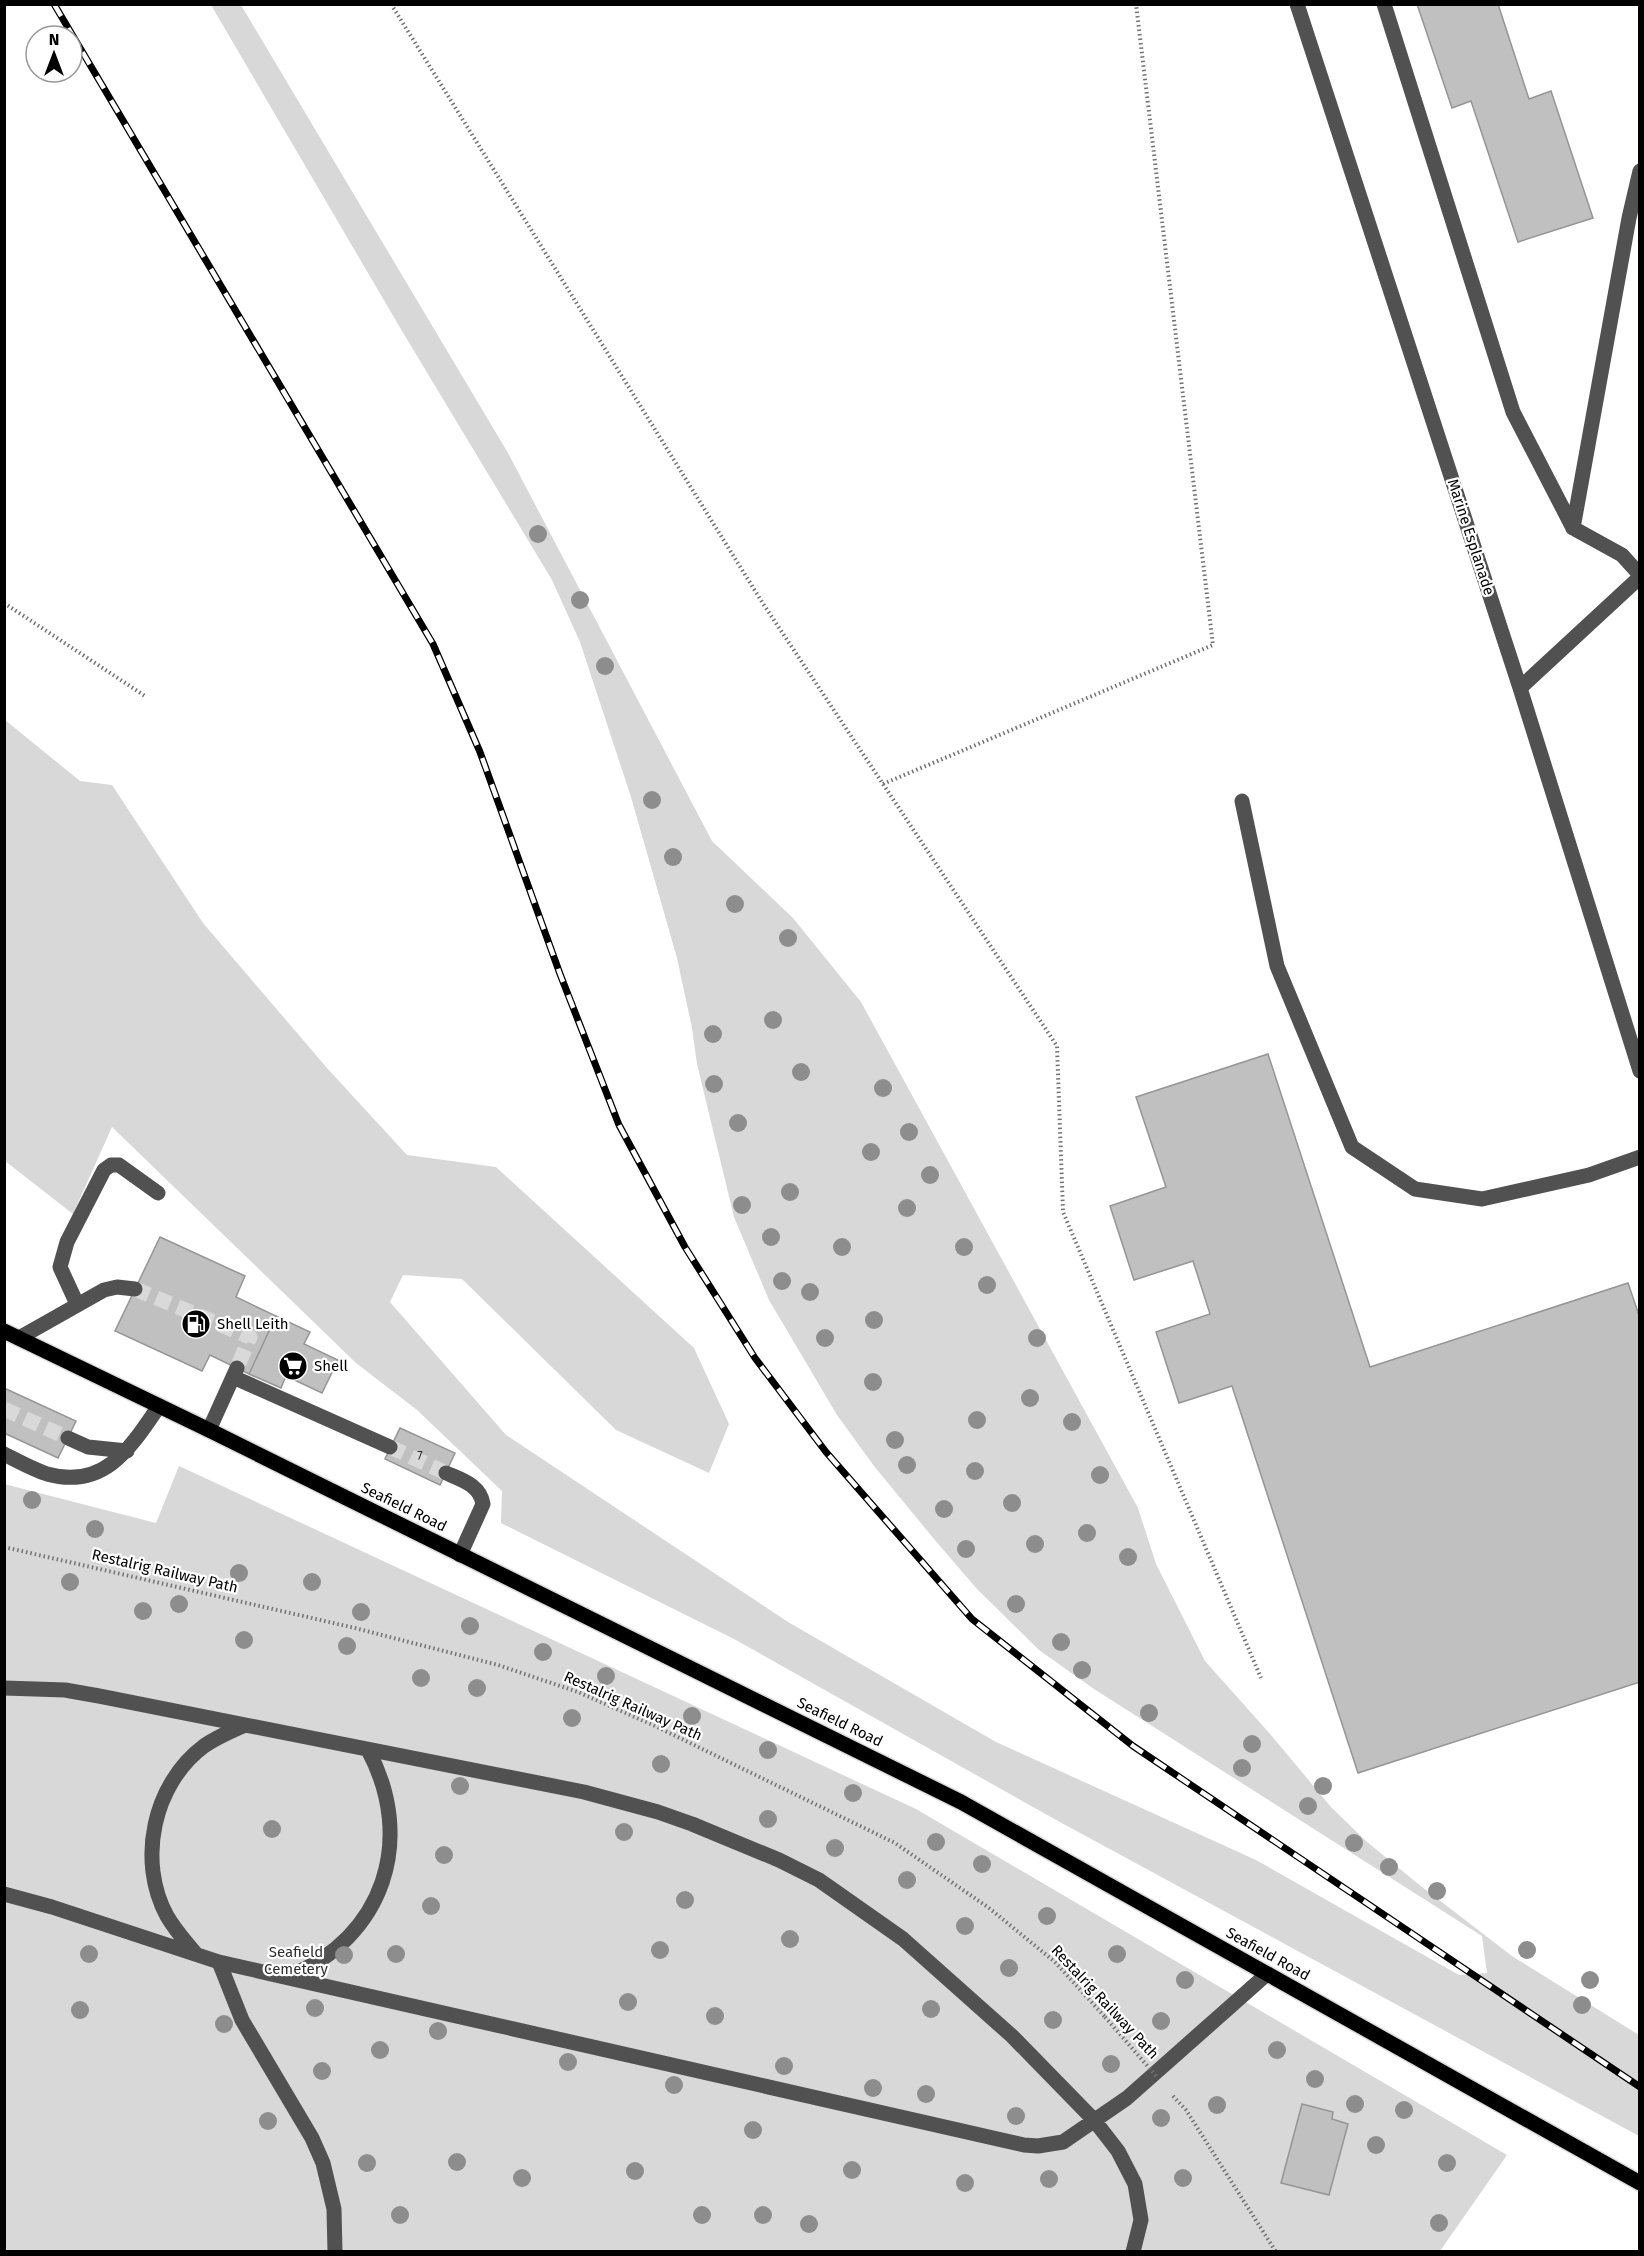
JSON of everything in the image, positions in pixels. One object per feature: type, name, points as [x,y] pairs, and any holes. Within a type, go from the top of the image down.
[{"type":"main road","name":"Seafield Road","points":[[4,1332],[210,1430],[961,1802],[1640,2183]]},
{"type":"street","name":"Marine Esplanade","points":[[1297,4],[1520,688],[1640,1071]]},
{"type":"street","points":[[1384,4],[1513,412],[1573,528],[1622,555],[1640,576],[1520,688]]},
{"type":"street","points":[[1573,528],[1629,218],[1640,171]]},
{"type":"street","points":[[1242,801],[1277,966],[1352,1147],[1415,1189],[1482,1199],[1589,1175],[1640,1157]]},
{"type":"street","points":[[77,1304],[60,1267],[67,1242],[104,1170],[111,1165],[119,1165],[158,1193]]},
{"type":"street","points":[[19,1338],[104,1290],[117,1287],[135,1289]]},
{"type":"street","points":[[210,1430],[235,1372],[390,1448]]},
{"type":"street","points":[[4,1454],[46,1473],[67,1477],[94,1473],[106,1468],[127,1451],[159,1406]]},
{"type":"street","points":[[68,1437],[88,1447],[127,1451]]},
{"type":"street","points":[[446,1473],[475,1487],[482,1498],[483,1504],[460,1555]]},
{"type":"street","points":[[4,1688],[65,1690],[585,1792],[658,1812],[721,1835],[819,1880],[903,1939],[1012,2036],[1094,2120],[1118,2151],[1134,2184],[1141,2220],[1133,2252]]},
{"type":"street","points":[[195,1953],[179,1935],[158,1894],[153,1871],[152,1847],[155,1824],[172,1782],[186,1763],[223,1734],[245,1725]]},
{"type":"street","points":[[289,1977],[307,1969],[339,1947],[365,1917],[383,1882],[391,1843],[391,1824],[384,1785],[368,1750]]},
{"type":"street","points":[[4,1894],[52,1907],[219,1962],[1024,2145],[1038,2146],[1063,2142],[1127,2098],[1267,1974]]},
{"type":"street","points":[[219,1962],[242,2020],[312,2138],[323,2163],[334,2209],[335,2252]]},
{"type":"path","points":[[391,4],[762,602],[1057,1046],[1063,1212],[1261,1678]]},
{"type":"path","points":[[883,784],[1213,645],[1136,4]]},
{"type":"path","points":[[4,603],[145,696]]},
{"type":"path","name":"Restalrig Railway Path","points":[[4,1546],[355,1628],[498,1665],[578,1692],[653,1725],[895,1843],[989,1908],[1055,1962],[1156,2077]]},
{"type":"path","points":[[1186,2110],[1276,2252]]},
{"type":"green space","points":[[211,5],[241,5],[508,453],[712,841],[793,918],[861,1002],[1138,1508],[1156,1564],[1205,1661],[1331,1807],[1366,1841],[1512,1956],[1639,2035],[1639,2136],[1058,1821],[734,1639],[501,1523],[502,1491],[417,1410],[356,1363],[112,1127],[73,1214],[5,1161],[5,720],[80,781],[112,785],[203,923],[327,1068],[407,1155],[496,1167],[694,1348],[729,1424],[709,1473],[616,1430],[462,1279],[403,1275],[390,1302],[506,1435],[788,1622],[996,1742],[1256,1860],[1459,1975],[1487,1973],[1482,1936],[1094,1689],[1039,1650],[977,1589],[934,1539],[874,1466],[837,1415],[769,1300],[734,1217],[697,1064],[677,958],[631,797],[580,642],[552,580],[402,331]]},
{"type":"green space","name":"Seafield Cemetery","points":[[179,1466],[916,1809],[1507,2155],[1440,2251],[5,2251],[4,1484],[156,1523]]},
{"type":"building","points":[[1417,4],[1498,4],[1529,99],[1551,91],[1593,218],[1518,242],[1471,101],[1452,108]]},
{"type":"building","points":[[1268,1054],[1370,1367],[1628,1283],[1640,1318],[1640,1682],[1358,1773],[1232,1386],[1179,1403],[1156,1332],[1210,1314],[1193,1261],[1134,1280],[1110,1206],[1166,1187],[1136,1097]]},
{"type":"building","points":[[160,1237],[245,1276],[236,1297],[276,1316],[249,1374],[210,1355],[202,1371],[115,1331]]},
{"type":"building","points":[[276,1316],[310,1332],[304,1344],[338,1360],[322,1393],[286,1376],[281,1388],[249,1374]]},
{"type":"building","points":[[4,1388],[76,1421],[58,1458],[4,1433]]},
{"type":"building","points":[[400,1428],[455,1453],[440,1485],[385,1459]]},
{"type":"building","points":[[1302,2104],[1333,2112],[1332,2119],[1348,2124],[1329,2195],[1281,2183]]},
{"type":"tunnel","points":[[135,1289],[250,1337],[237,1368]]},
{"type":"tunnel","points":[[4,1409],[68,1438]]},
{"type":"tunnel","points":[[390,1447],[446,1473]]},
{"type":"railway","points":[[54,4],[433,644],[480,752],[560,974],[619,1125],[685,1247],[755,1358],[826,1452],[972,1619],[1133,1746],[1640,2087]]},
{"type":"place","name":"Shell Leith","points":[[196,1324]]},
{"type":"place","name":"Shell","points":[[293,1366]]}]
